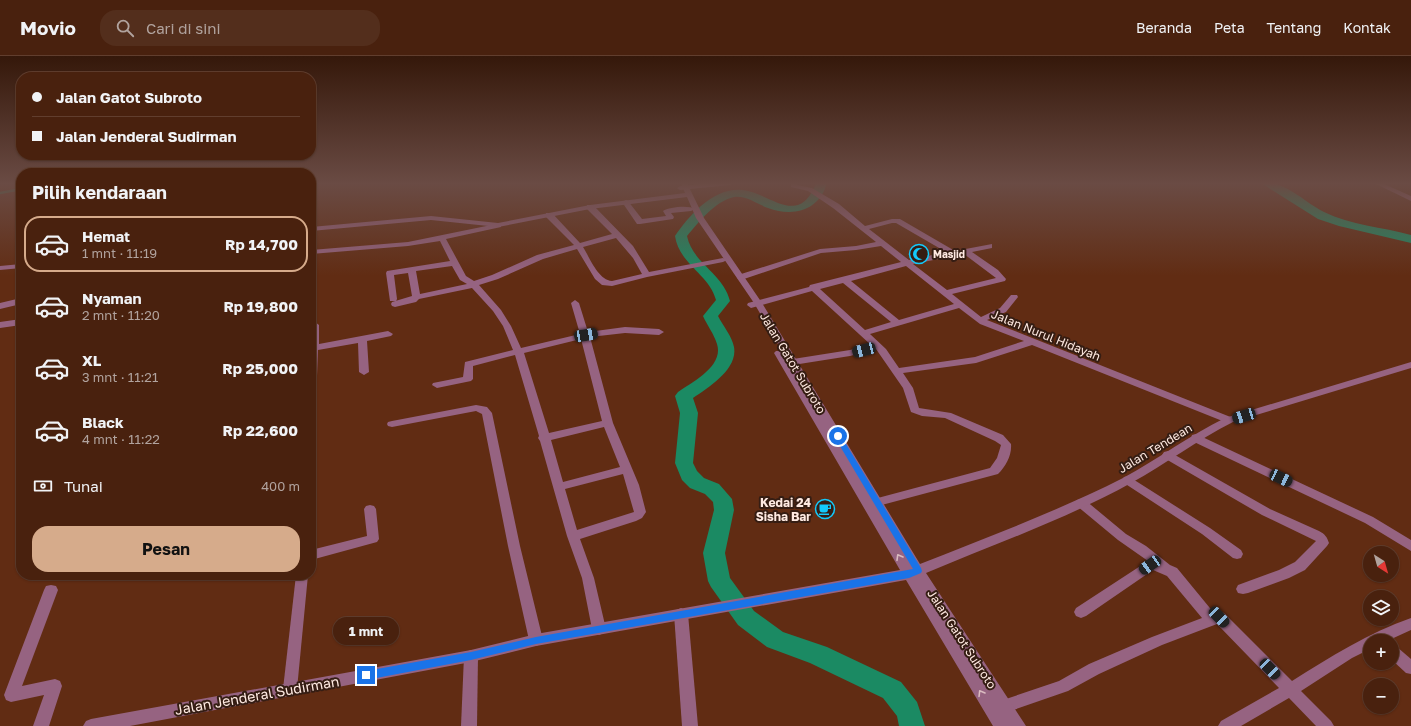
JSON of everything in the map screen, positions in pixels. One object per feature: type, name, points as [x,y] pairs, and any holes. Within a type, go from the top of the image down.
[{"type":"street","points":[[316,252],[408,244],[553,214]]},
{"type":"street","points":[[597,214],[637,257],[647,275]]},
{"type":"street","points":[[635,214],[640,222],[671,220],[668,214]]},
{"type":"street","name":"Jalan Gatot Subroto","points":[[697,214],[719,261],[754,304],[793,362],[808,394],[878,502],[914,573]]},
{"type":"street","name":"Jalan Gatot Subroto","points":[[697,214],[741,277],[754,304],[914,573],[998,708],[1018,726]]},
{"type":"street","name":"Jalan Nurul Hidayah","points":[[846,214],[980,320],[1031,342],[1229,420]]},
{"type":"street","points":[[549,215],[578,245],[598,277],[605,283],[612,284],[647,275],[719,261]]},
{"type":"street","points":[[316,229],[431,218],[498,225]]},
{"type":"street","points":[[864,228],[897,221],[953,253]]},
{"type":"street","points":[[454,263],[390,274],[394,302],[413,300],[416,297],[474,284],[495,277],[540,256],[617,234]]},
{"type":"street","points":[[442,238],[463,278],[474,284],[497,310],[507,326],[518,352],[573,536],[588,578],[600,630]]},
{"type":"street","points":[[741,277],[820,251],[856,248],[883,243]]},
{"type":"street","points":[[754,304],[813,287],[908,263],[989,246]]},
{"type":"street","points":[[946,293],[1002,279],[995,272],[965,251]]},
{"type":"street","points":[[0,268],[16,266]]},
{"type":"street","points":[[412,270],[416,297]]},
{"type":"street","points":[[844,279],[897,323]]},
{"type":"street","points":[[813,287],[878,346],[908,388],[914,409],[922,413],[947,415],[999,438],[1005,443],[1006,448],[997,468],[990,472],[878,502]]},
{"type":"street","points":[[980,320],[1007,308],[1014,297]]},
{"type":"street","points":[[0,306],[16,302]]},
{"type":"street","points":[[573,536],[624,521],[640,514],[640,508],[608,423],[586,335],[575,303]]},
{"type":"street","points":[[863,333],[960,305]]},
{"type":"street","points":[[0,325],[16,323]]},
{"type":"street","points":[[436,386],[468,379],[468,364],[586,335],[625,330],[659,332]]},
{"type":"street","points":[[316,348],[388,334]]},
{"type":"street","points":[[362,339],[364,372]]},
{"type":"street","points":[[896,371],[976,360],[1031,342]]},
{"type":"street","points":[[793,362],[850,353],[878,346]]},
{"type":"street","name":"Jalan Tendean","points":[[914,573],[1081,503],[1128,480],[1196,438],[1229,420],[1411,365]]},
{"type":"street","points":[[392,424],[476,408],[483,409],[487,414],[514,546],[536,640]]},
{"type":"street","points":[[543,438],[608,423]]},
{"type":"street","points":[[1196,438],[1369,520],[1411,546]]},
{"type":"street","points":[[1168,455],[1266,512],[1321,538],[1323,543],[1300,566],[1284,574],[1242,589]]},
{"type":"street","points":[[558,487],[626,469]]},
{"type":"street","points":[[1128,480],[1206,531],[1237,554]]},
{"type":"street","points":[[1081,503],[1122,538],[1153,557],[1172,572],[1212,620]]},
{"type":"street","points":[[316,554],[372,539],[370,509]]},
{"type":"street","points":[[1081,612],[1150,565],[1158,565],[1172,572]]},
{"type":"street","name":"Jalan Jenderal Sudirman","points":[[91,726],[137,721],[290,689],[471,656],[536,640],[600,630],[713,608],[914,573]]},
{"type":"street","points":[[290,689],[301,580]]},
{"type":"street","points":[[41,726],[55,686],[11,695],[51,590]]},
{"type":"street","points":[[681,614],[690,726]]},
{"type":"street","points":[[998,708],[1064,686],[1094,669],[1157,641],[1219,617],[1326,726]]},
{"type":"street","points":[[1388,634],[1411,624]]},
{"type":"street","points":[[1226,726],[1363,646]]},
{"type":"street","points":[[469,726],[471,656]]},
{"type":"street","points":[[1399,657],[1411,668]]},
{"type":"street","name":"Jalan Gatot Subroto","points":[[998,708],[1001,726]]},
{"type":"waterway","points":[[700,214],[681,236],[687,254],[716,283],[721,292],[723,301],[710,316],[725,343],[726,354],[724,361],[719,368],[705,381],[684,396],[689,413],[684,463],[689,475],[697,483],[712,489],[722,499],[724,510],[714,553],[719,581],[746,618],[775,640],[818,655],[892,690],[908,711],[912,726]]},
{"type":"waterway","points":[[1319,214],[1355,226],[1411,239]]},
{"type":"place","name":"Masjid","points":[[919,254]]},
{"type":"place","name":"Kedai 24 Sisha Bar","points":[[825,509]]},
{"type":"route","points":[[366,675],[471,656],[536,640],[600,630],[713,608],[909,574],[918,571],[838,436]]}]
